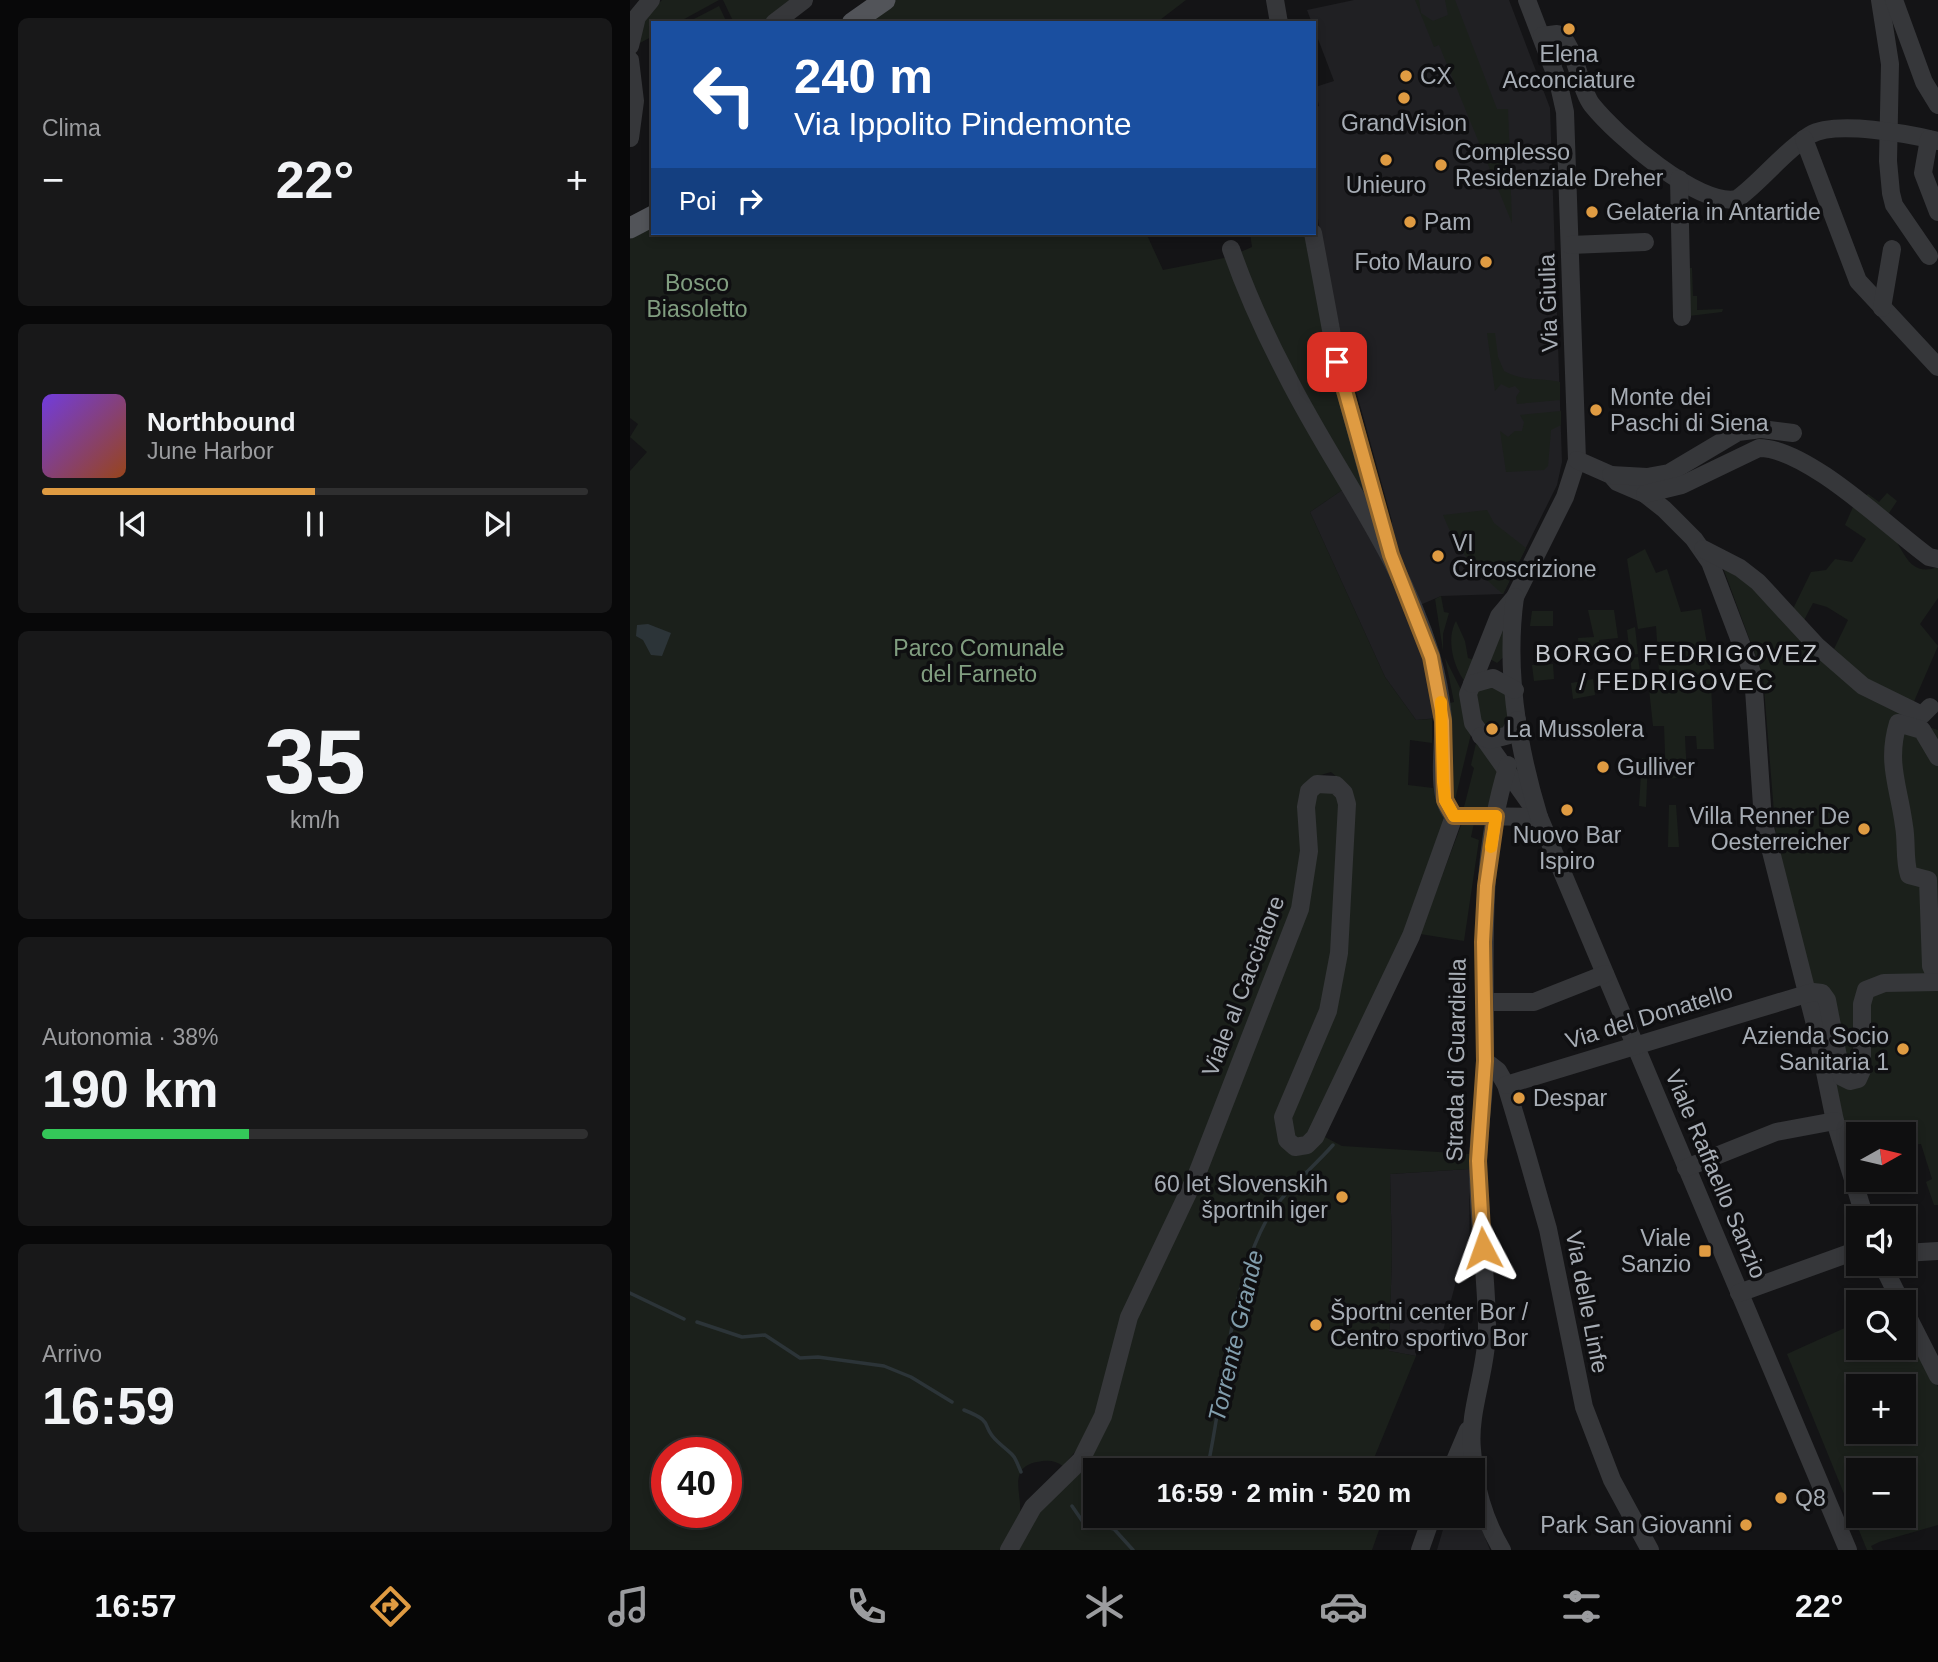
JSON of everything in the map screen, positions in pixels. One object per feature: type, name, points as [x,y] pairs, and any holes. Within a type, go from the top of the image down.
[{"type":"main road","points":[[855,21],[885,0]]},
{"type":"main road","points":[[630,228],[651,217]]},
{"type":"street","points":[[630,46],[637,17],[651,0]]},
{"type":"street","points":[[777,21],[804,0]]},
{"type":"street","points":[[1275,0],[1279,21]]},
{"type":"street","name":"Via Giulia","points":[[1472,684],[1499,616],[1515,597],[1565,497],[1577,460],[1565,112],[1558,81],[1527,0]]},
{"type":"street","points":[[1880,0],[1890,64],[1888,161],[1894,205],[1929,256]]},
{"type":"street","points":[[1894,0],[1924,82],[1938,105]]},
{"type":"street","points":[[1542,36],[1562,35],[1591,103],[1644,153],[1708,197],[1727,201],[1737,199],[1804,139],[1832,128],[1933,140],[1923,173],[1938,212]]},
{"type":"street","points":[[630,60],[635,114],[630,138]]},
{"type":"street","points":[[1804,139],[1858,281],[1938,367]]},
{"type":"street","points":[[1679,178],[1682,317]]},
{"type":"street","points":[[1313,235],[1337,362],[1391,555],[1431,657],[1443,721],[1445,800],[1454,816],[1539,817]]},
{"type":"street","points":[[1570,245],[1646,242]]},
{"type":"street","points":[[1882,308],[1892,248]]},
{"type":"street","points":[[1231,249],[1287,377],[1391,555]]},
{"type":"street","points":[[1577,460],[1611,475],[1647,477],[1669,472],[1738,432],[1761,429],[1793,433]]},
{"type":"street","points":[[1645,494],[1672,489],[1759,449],[1769,449],[1796,459],[1922,552],[1938,559]]},
{"type":"street","points":[[1611,475],[1617,482],[1645,494],[1664,509],[1710,562],[1753,675],[1763,820],[1835,1121],[1861,1206]]},
{"type":"street","points":[[1700,548],[1740,568],[1758,582],[1817,646],[1863,686],[1922,715],[1930,707]]},
{"type":"street","points":[[1515,597],[1513,659],[1517,720],[1524,762],[1539,817]]},
{"type":"street","points":[[1481,656],[1492,666],[1498,667],[1513,659]]},
{"type":"street","points":[[1516,691],[1493,678],[1472,684],[1468,708],[1481,736],[1539,817]]},
{"type":"street","points":[[1481,736],[1490,740],[1509,735],[1517,720]]},
{"type":"street","name":"Strada di Guardiella","points":[[1502,1550],[1489,1529],[1480,1503],[1471,1424],[1480,1393],[1487,1331],[1478,1161],[1485,1061],[1486,886],[1496,816],[1517,720]]},
{"type":"street","points":[[1806,994],[1822,993],[1827,1000],[1842,1077],[1850,1081],[1858,1079],[1862,1070],[1862,1004],[1866,990],[1884,983],[1938,982],[1931,966],[1928,880],[1909,875],[1906,867],[1905,827],[1891,754],[1898,723],[1922,730],[1938,757]]},
{"type":"street","name":"Viale al Cacciatore","points":[[1009,1550],[1033,1507],[1082,1460],[1103,1416],[1129,1317],[1197,1174],[1300,909],[1308,863],[1306,807],[1309,791],[1317,785],[1336,785],[1344,793],[1347,804],[1339,953],[1328,1011],[1283,1117],[1287,1140],[1295,1147],[1307,1145],[1321,1125],[1411,936],[1454,816]]},
{"type":"street","name":"Viale Raffaello Sanzio","points":[[1539,817],[1848,1550]]},
{"type":"street","points":[[1484,1002],[1534,1002],[1605,974]]},
{"type":"street","name":"Via del Donatello","points":[[1506,1085],[1806,994]]},
{"type":"street","name":"Via delle Linfe","points":[[1485,1061],[1497,1071],[1506,1085],[1548,1228],[1584,1407],[1612,1480],[1651,1549]]},
{"type":"street","points":[[1686,1168],[1776,1132],[1835,1121]]},
{"type":"street","points":[[1916,1252],[1938,1251]]},
{"type":"street","points":[[1739,1293],[1846,1254]]},
{"type":"street","points":[[1916,1333],[1938,1376]]},
{"type":"street","points":[[1456,1458],[1471,1424]]},
{"type":"street","points":[[1420,1550],[1428,1528]]},
{"type":"shaded area","points":[[1354,0],[1509,0],[1550,108],[1562,462],[1557,485],[1503,594],[1441,596],[1420,605],[1389,532],[1392,521],[1345,351],[1326,268],[1316,206],[1316,107],[1319,106],[1316,87],[1334,81],[1316,34],[1316,21],[1311,21],[1307,10]]},
{"type":"shaded area","points":[[1345,488],[1373,531],[1426,659],[1438,718],[1416,720],[1385,677],[1310,512]]},
{"type":"shaded area","points":[[648,624],[671,633],[662,656],[651,655],[643,640],[636,636],[637,625]]},
{"type":"shaded area","points":[[1469,1169],[1470,1269],[1459,1270],[1443,1331],[1418,1331],[1416,1356],[1389,1351],[1392,1253],[1390,1174]]},
{"type":"shaded area","points":[[1443,1528],[1481,1528],[1490,1550],[1437,1550]]},
{"type":"green space","points":[[662,0],[719,0],[681,21],[651,21],[651,37],[638,44],[649,15]]},
{"type":"green space","points":[[723,0],[792,0],[765,21],[733,21]]},
{"type":"green space","points":[[896,0],[1186,0],[1159,21],[870,21]]},
{"type":"green space","points":[[1415,0],[1419,0],[1421,13],[1433,21],[1448,15],[1445,0],[1455,0],[1497,109],[1508,109],[1512,223],[1439,45],[1434,47]]},
{"type":"green space","points":[[719,6],[726,21],[695,21],[694,19]]},
{"type":"green space","name":"Parco Comunale del Farneto","points":[[651,229],[651,235],[1147,235],[1163,270],[1229,257],[1252,247],[1250,235],[1309,235],[1372,509],[1354,482],[1310,512],[1385,677],[1416,720],[1432,719],[1432,743],[1410,740],[1408,785],[1433,788],[1444,816],[1444,826],[1409,923],[1312,1133],[1297,1139],[1289,1130],[1291,1108],[1316,1063],[1334,1015],[1347,786],[1331,772],[1314,777],[1297,898],[1099,1405],[1079,1447],[1063,1466],[1044,1461],[1027,1465],[1022,1471],[1018,1485],[1019,1517],[1000,1550],[630,1550],[630,471],[647,452],[630,437],[638,424],[630,418],[630,239]]},
{"type":"green space","points":[[1688,268],[1692,268],[1693,296],[1697,296],[1697,310],[1723,309],[1722,312],[1689,316]]},
{"type":"green space","points":[[1487,333],[1495,333],[1498,357],[1504,371],[1518,377],[1560,382],[1560,400],[1517,404],[1516,397],[1520,391],[1515,386],[1509,388],[1501,384],[1495,391]]},
{"type":"green space","points":[[1561,411],[1561,425],[1551,430],[1548,466],[1544,470],[1506,472],[1500,431],[1508,437],[1515,431],[1522,431],[1524,422],[1520,415]]},
{"type":"green space","points":[[1887,493],[1897,501],[1887,516],[1864,498],[1868,494],[1879,502]]},
{"type":"green space","points":[[1853,507],[1886,529],[1914,566],[1920,569],[1938,567],[1938,598],[1920,624],[1938,646],[1912,706],[1834,659],[1839,653],[1834,649],[1848,620],[1827,607],[1813,603],[1801,626],[1794,617],[1797,611],[1793,609],[1811,572],[1826,570],[1835,559],[1852,562],[1866,539],[1845,525]]},
{"type":"green space","points":[[1487,510],[1494,523],[1526,548],[1503,594],[1467,558],[1443,515]]},
{"type":"green space","points":[[1645,549],[1656,573],[1667,569],[1681,612],[1701,609],[1710,661],[1714,749],[1697,749],[1696,736],[1685,736],[1687,777],[1666,779],[1664,726],[1653,726],[1649,689],[1660,687],[1656,626],[1638,629],[1627,559]]},
{"type":"green space","points":[[1722,565],[1751,583],[1919,724],[1938,730],[1938,1205],[1934,1205],[1926,1182],[1932,1179],[1921,1144],[1916,1144],[1916,1122],[1846,1122],[1846,1131],[1821,1015],[1778,862],[1763,676]]},
{"type":"green space","points":[[1441,596],[1444,612],[1449,613],[1443,634],[1443,651],[1435,599]]},
{"type":"green space","points":[[1588,610],[1614,610],[1618,638],[1599,640],[1600,652],[1579,655],[1578,638],[1594,637]]},
{"type":"green space","points":[[1532,611],[1553,611],[1553,626],[1530,626]]},
{"type":"green space","points":[[1456,621],[1465,641],[1468,658],[1474,660],[1466,683],[1452,652]]},
{"type":"green space","points":[[1503,627],[1506,655],[1497,663],[1488,658]]},
{"type":"green space","points":[[1635,627],[1638,654],[1630,655],[1627,630]]},
{"type":"green space","points":[[1638,657],[1642,688],[1634,689],[1630,658]]},
{"type":"green space","points":[[1445,658],[1463,694],[1471,734],[1453,808],[1450,802],[1446,704],[1454,702]]},
{"type":"green space","points":[[1553,664],[1554,679],[1534,681],[1532,665]]},
{"type":"green space","points":[[1593,679],[1595,695],[1573,699],[1571,683]]},
{"type":"green space","points":[[1479,686],[1505,686],[1510,725],[1488,734],[1474,706]]},
{"type":"green space","points":[[1477,739],[1499,769],[1489,811],[1463,811],[1474,768],[1471,765]]},
{"type":"green space","points":[[1642,758],[1648,758],[1646,807],[1639,806]]},
{"type":"green space","points":[[1323,791],[1336,793],[1341,804],[1332,944],[1322,1010],[1286,1092],[1287,1151],[1307,1151],[1323,1136],[1342,1146],[1470,1154],[1469,1169],[1390,1174],[1392,1253],[1389,1351],[1416,1356],[1374,1458],[1089,1458],[1133,1326],[1298,939],[1313,797]]},
{"type":"green space","points":[[1669,805],[1676,805],[1679,847],[1668,847]]},
{"type":"green space","points":[[1462,823],[1474,823],[1471,837],[1479,840],[1464,941],[1420,934]]},
{"type":"green space","points":[[1846,1327],[1846,1360],[1916,1360],[1916,1342],[1938,1387],[1938,1525],[1879,1542],[1871,1546],[1873,1550],[1867,1550],[1858,1528],[1916,1528],[1916,1458],[1846,1458],[1846,1499],[1787,1354]]},
{"type":"green space","points":[[1083,1469],[1083,1528],[1380,1528],[1372,1550],[1018,1550],[1037,1512]]},
{"type":"waterway","name":"Torrente Grande","points":[[1209,1458],[1236,1309],[1254,1248],[1273,1210],[1333,1145]]},
{"type":"waterway","points":[[630,1293],[684,1319]]},
{"type":"waterway","points":[[697,1322],[742,1337],[765,1335],[800,1358],[818,1357],[884,1366],[911,1377],[952,1402]]},
{"type":"waterway","points":[[964,1410],[984,1421],[992,1436],[1014,1457],[1021,1472]]},
{"type":"waterway","points":[[1072,1506],[1083,1522],[1114,1529],[1133,1550]]},
{"type":"slow traffic","points":[[1441,702],[1445,800],[1454,816],[1496,816],[1491,847]]},
{"type":"place","name":"Elena Acconciature","points":[[1569,29]]},
{"type":"place","name":"CX","points":[[1406,76]]},
{"type":"place","name":"GrandVision","points":[[1404,98]]},
{"type":"place","name":"Unieuro","points":[[1386,160]]},
{"type":"place","name":"Complesso Residenziale Dreher","points":[[1441,165]]},
{"type":"place","name":"Gelateria in Antartide","points":[[1592,212]]},
{"type":"place","name":"Pam","points":[[1410,222]]},
{"type":"place","name":"Foto Mauro","points":[[1486,262]]},
{"type":"place","name":"Monte dei Paschi di Siena","points":[[1596,410]]},
{"type":"place","name":"VI Circoscrizione","points":[[1438,556]]},
{"type":"place","name":"La Mussolera","points":[[1492,729]]},
{"type":"place","name":"Gulliver","points":[[1603,767]]},
{"type":"place","name":"Nuovo Bar Ispiro","points":[[1567,810]]},
{"type":"place","name":"Villa Renner De Oesterreicher","points":[[1864,829]]},
{"type":"place","name":"Azienda Socio Sanitaria 1","points":[[1903,1049]]},
{"type":"place","name":"Despar","points":[[1519,1098]]},
{"type":"place","name":"60 let Slovenskih športnih iger","points":[[1342,1197]]},
{"type":"place","name":"Viale Sanzio","points":[[1705,1251]]},
{"type":"place","name":"Športni center Bor / Centro sportivo Bor","points":[[1316,1325]]},
{"type":"place","name":"Q8","points":[[1781,1498]]},
{"type":"place","name":"Park San Giovanni","points":[[1746,1525]]},
{"type":"district","name":"BORGO FEDRIGOVEZ / FEDRIGOVEC","points":[[1677,668]]},
{"type":"route","points":[[1337,362],[1391,555],[1419,620],[1431,657],[1443,721],[1445,800],[1454,816],[1496,816],[1486,886],[1483,942],[1485,1061],[1478,1161],[1483,1248]]},
{"type":"park label","name":"Bosco Biasoletto","points":[[697,296]]}]
